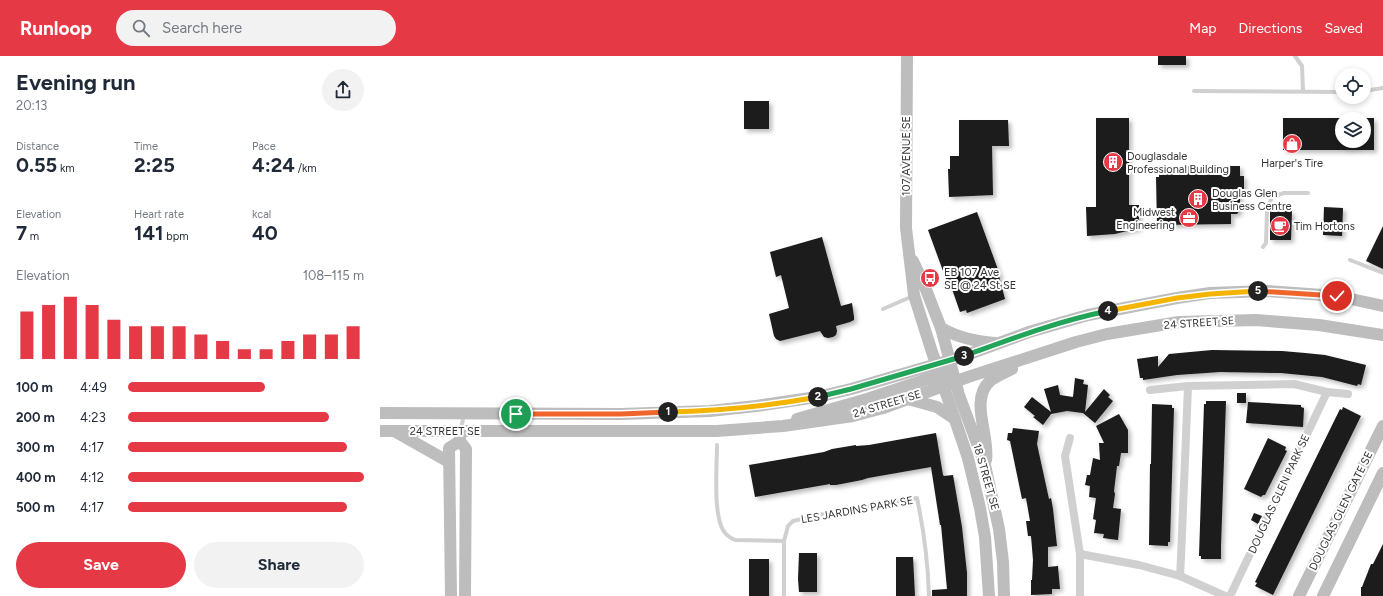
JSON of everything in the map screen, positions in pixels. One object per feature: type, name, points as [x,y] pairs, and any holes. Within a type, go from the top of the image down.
[{"type":"main road","name":"107 AVENUE SE","points":[[907,56],[906,228],[914,295],[940,375]]},
{"type":"main road","name":"107 AVENUE SE","points":[[910,255],[923,282],[941,328],[951,360]]},
{"type":"main road","name":"24 STREET SE","points":[[380,431],[460,436],[729,430],[783,426],[853,416],[883,408],[908,399],[940,375],[951,360],[1029,332],[1088,315],[1177,298],[1210,294],[1267,291],[1337,296],[1383,306]]},
{"type":"main road","name":"24 STREET SE","points":[[380,414],[621,414],[710,411],[756,406],[940,375],[955,382],[1076,342],[1107,334],[1179,322],[1256,320],[1319,325],[1377,334]]},
{"type":"main road","points":[[941,328],[958,337],[974,341],[1000,343]]},
{"type":"main road","points":[[1377,334],[1383,341]]},
{"type":"main road","points":[[985,465],[987,452],[980,412],[982,395],[985,388],[991,381],[1040,354]]},
{"type":"main road","name":"18 STREET SE","points":[[951,360],[955,382],[985,465],[999,529],[1003,562],[1004,596]]},
{"type":"main road","points":[[783,426],[802,416],[867,399],[940,375]]},
{"type":"main road","name":"18 STREET SE","points":[[940,375],[968,458],[980,508],[985,543],[989,596]]},
{"type":"main road","points":[[908,399],[937,406],[955,419]]},
{"type":"main road","name":"DOUGLAS GLEN GATE SE","points":[[1298,596],[1383,426]]},
{"type":"main road","points":[[395,431],[449,462]]},
{"type":"main road","points":[[451,596],[449,448],[460,436],[466,449],[465,596]]},
{"type":"main road","name":"DOUGLAS GLEN GATE SE","points":[[1323,596],[1383,473]]},
{"type":"street","points":[[1150,390],[1188,386],[1294,384],[1327,392],[1348,394]]},
{"type":"street","points":[[1180,576],[1182,558],[1188,386]]},
{"type":"street","name":"DOUGLAS GLEN PARK SE","points":[[1230,596],[1327,392]]},
{"type":"street","points":[[1070,438],[1065,456],[1080,554],[1080,596]]},
{"type":"street","points":[[1080,554],[1139,565],[1180,576],[1225,596]]},
{"type":"lane","points":[[1295,56],[1302,66],[1303,91]]},
{"type":"lane","points":[[1371,90],[1383,88]]},
{"type":"lane","points":[[1194,91],[1335,92]]},
{"type":"lane","points":[[1263,247],[1266,242],[1267,210],[1272,197],[1284,193],[1308,193]]},
{"type":"lane","points":[[1350,260],[1383,273]]},
{"type":"lane","points":[[882,309],[914,295]]},
{"type":"lane","points":[[460,436],[464,414]]},
{"type":"lane","points":[[717,445],[717,513],[723,530],[728,537],[735,540],[784,541]]},
{"type":"lane","name":"LES JARDINS PARK SE","points":[[784,596],[784,541],[788,526],[793,521],[800,518],[917,498],[928,563],[929,596]]},
{"type":"building","points":[[1158,56],[1186,56],[1186,65],[1158,65]]},
{"type":"building","points":[[744,101],[769,101],[769,129],[744,129]]},
{"type":"building","name":"Douglasdale Professional Building","points":[[1096,118],[1129,118],[1129,205],[1139,205],[1139,228],[1115,234],[1087,236],[1086,207],[1096,207]]},
{"type":"building","points":[[1283,118],[1335,118],[1335,148],[1371,148],[1371,118],[1374,118],[1374,150],[1283,150]]},
{"type":"building","points":[[959,120],[1008,120],[1009,146],[992,146],[993,195],[949,197],[948,169],[950,169],[950,156],[959,156]]},
{"type":"building","name":"Douglas Glen Business Centre","points":[[1159,166],[1240,166],[1240,176],[1244,176],[1244,189],[1240,189],[1240,210],[1237,214],[1231,214],[1231,224],[1157,225],[1156,177],[1159,177]]},
{"type":"building","points":[[1324,207],[1343,208],[1342,236],[1323,235]]},
{"type":"building","name":"Tim Hortons","points":[[1270,211],[1292,211],[1291,240],[1270,240]]},
{"type":"building","points":[[977,212],[1000,275],[1005,299],[967,313],[966,310],[960,312],[952,289],[950,290],[928,230]]},
{"type":"building","points":[[1383,226],[1383,269],[1366,261]]},
{"type":"building","points":[[822,237],[841,306],[852,303],[854,320],[836,326],[836,335],[833,337],[824,337],[820,331],[780,341],[774,336],[769,314],[789,308],[781,275],[776,277],[770,252]]},
{"type":"building","points":[[1212,350],[1282,351],[1305,353],[1325,355],[1366,365],[1361,385],[1358,384],[1357,386],[1322,377],[1281,373],[1220,372],[1177,375],[1143,380],[1143,378],[1140,378],[1137,359],[1158,356],[1158,367],[1169,354]]},
{"type":"building","points":[[1075,378],[1084,380],[1083,384],[1088,385],[1085,412],[1104,389],[1110,395],[1108,397],[1113,401],[1095,423],[1083,413],[1067,411],[1051,414],[1043,425],[1024,407],[1032,397],[1051,412],[1044,389],[1058,385],[1060,395],[1073,397]]},
{"type":"building","points":[[1237,393],[1246,393],[1246,403],[1237,403]]},
{"type":"building","points":[[1206,401],[1226,401],[1221,559],[1201,559],[1201,556],[1199,556],[1204,404],[1206,404]]},
{"type":"building","points":[[1248,402],[1301,405],[1301,407],[1304,408],[1303,427],[1246,423]]},
{"type":"building","points":[[1152,404],[1172,405],[1172,408],[1174,408],[1170,542],[1168,542],[1168,546],[1149,545]]},
{"type":"building","points":[[1343,407],[1361,416],[1273,595],[1255,586],[1257,583],[1255,582],[1340,409],[1342,410]]},
{"type":"building","points":[[1119,414],[1128,430],[1128,453],[1121,453],[1119,466],[1117,466],[1114,491],[1113,508],[1121,509],[1118,540],[1103,538],[1104,534],[1094,533],[1096,520],[1093,519],[1096,498],[1089,497],[1090,486],[1085,485],[1087,475],[1090,475],[1093,458],[1100,460],[1099,443],[1104,443],[1096,426]]},
{"type":"building","points":[[1013,428],[1039,431],[1037,444],[1049,499],[1051,498],[1057,546],[1048,547],[1048,567],[1058,566],[1060,589],[1052,589],[1052,594],[1031,595],[1033,560],[1031,536],[1028,536],[1026,521],[1030,521],[1026,498],[1022,499],[1010,441],[1007,440],[1008,433],[1012,433]]},
{"type":"building","points":[[936,433],[943,475],[953,475],[962,527],[967,573],[967,596],[932,596],[932,590],[947,589],[941,525],[931,467],[836,485],[830,484],[755,497],[749,465],[824,452],[832,449],[856,445],[869,445]]},
{"type":"building","points":[[1268,438],[1286,447],[1285,450],[1287,451],[1265,495],[1261,497],[1244,489]]},
{"type":"building","points":[[1254,513],[1262,516],[1258,524],[1251,520]]},
{"type":"building","points":[[1383,544],[1383,596],[1361,596],[1361,587],[1371,564],[1373,564]]},
{"type":"building","points":[[799,553],[817,553],[817,592],[799,592]]},
{"type":"building","points":[[896,557],[913,557],[915,596],[896,596]]},
{"type":"building","points":[[749,559],[769,559],[769,596],[749,596]]},
{"type":"place","name":"Harper's Tire","points":[[1292,144]]},
{"type":"place","name":"Douglasdale Professional Building","points":[[1113,162]]},
{"type":"place","name":"Douglas Glen Business Centre","points":[[1198,199]]},
{"type":"place","name":"Midwest Engineering","points":[[1189,218]]},
{"type":"place","name":"Tim Hortons","points":[[1280,226]]},
{"type":"place","name":"EB 107 Ave SE @ 24 St SE","points":[[930,278]]},
{"type":"route","points":[[516,414],[621,414],[710,411],[756,406],[817,397],[851,389],[961,357],[1029,332],[1088,315],[1177,298],[1210,294],[1267,291],[1337,296]]}]
